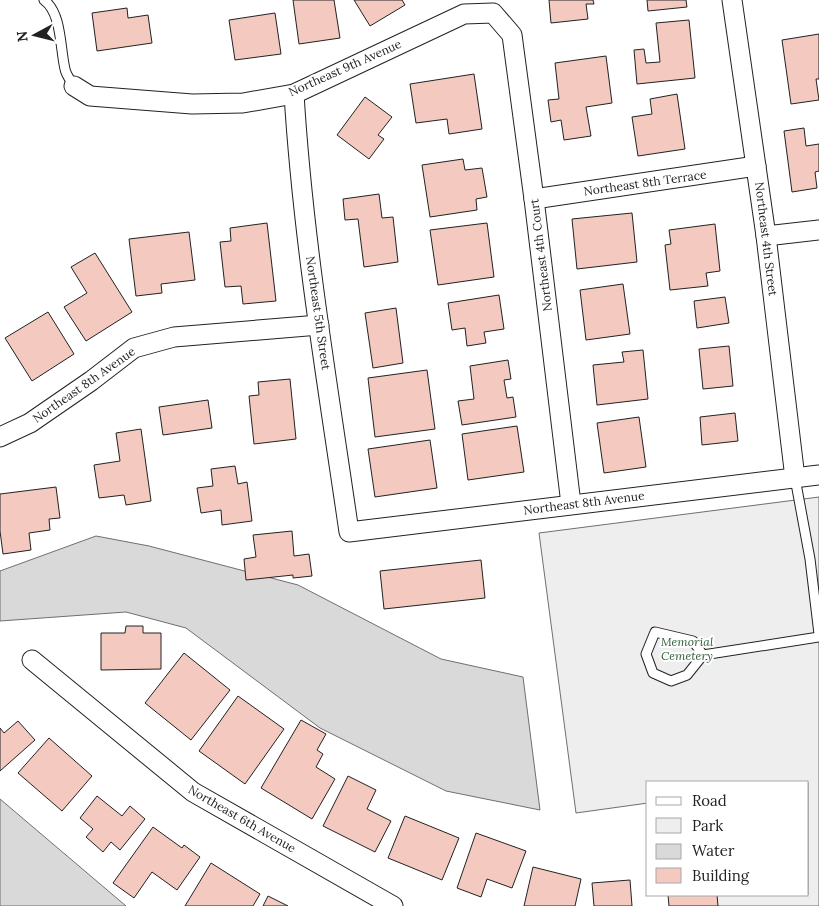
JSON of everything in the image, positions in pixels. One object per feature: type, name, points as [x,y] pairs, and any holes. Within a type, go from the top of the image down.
[{"type":"street","name":"Northeast 4th Street","points":[[732,0],[766,236],[795,478]]},
{"type":"street","name":"Northeast 9th Avenue","points":[[74,86],[90,96],[192,104],[244,103],[294,94],[464,14],[493,13]]},
{"type":"street","name":"Northeast 4th Court","points":[[493,13],[512,35],[571,504]]},
{"type":"street","name":"Northeast 5th Street","points":[[294,94],[297,150],[349,532]]},
{"type":"street","name":"Northeast 8th Terrace","points":[[534,199],[756,166]]},
{"type":"street","points":[[766,236],[819,230]]},
{"type":"street","name":"Northeast 8th Avenue","points":[[0,437],[30,423],[91,381],[134,348],[174,337],[320,325]]},
{"type":"street","name":"Northeast 8th Avenue","points":[[349,532],[819,475]]},
{"type":"street","name":"Northeast 6th Avenue","points":[[32,660],[193,792],[393,906]]},
{"type":"lane","points":[[44,0],[48,3],[58,22],[65,72],[74,86]]},
{"type":"lane","points":[[703,655],[693,642],[655,632],[646,654],[652,673],[671,681],[687,675],[703,655],[819,636],[814,558],[795,478]]},
{"type":"green space","name":"Memorial Cemetery","points":[[819,497],[819,906],[715,906],[714,896],[809,896],[809,781],[646,781],[646,803],[576,813],[539,533]]},
{"type":"water","points":[[96,536],[149,546],[298,585],[441,659],[523,677],[540,810],[446,791],[320,728],[186,628],[126,612],[0,621],[0,571]]},
{"type":"water","points":[[0,799],[126,906],[0,906]]},
{"type":"building","points":[[293,0],[334,0],[340,38],[299,44]]},
{"type":"building","points":[[354,0],[402,0],[405,5],[370,26]]},
{"type":"building","points":[[549,0],[593,0],[594,4],[586,4],[588,19],[551,23]]},
{"type":"building","points":[[647,0],[686,0],[687,7],[648,11]]},
{"type":"building","points":[[127,8],[128,18],[148,15],[152,43],[97,51],[92,13]]},
{"type":"building","points":[[275,13],[281,54],[235,60],[229,20]]},
{"type":"building","points":[[689,20],[695,78],[637,84],[634,50],[644,49],[646,63],[660,62],[656,23]]},
{"type":"building","points":[[819,34],[819,79],[816,79],[819,100],[791,104],[782,40]]},
{"type":"building","points":[[606,56],[612,103],[586,107],[591,136],[564,140],[561,120],[551,122],[548,100],[559,99],[555,63]]},
{"type":"building","points":[[474,74],[482,129],[449,134],[447,119],[416,123],[410,84]]},
{"type":"building","points":[[677,94],[685,149],[638,156],[632,117],[652,114],[650,99]]},
{"type":"building","points":[[365,97],[392,117],[378,135],[384,139],[369,159],[337,135]]},
{"type":"building","points":[[804,128],[806,146],[819,144],[819,171],[815,172],[817,188],[792,192],[784,131]]},
{"type":"building","points":[[463,159],[465,170],[482,168],[487,197],[476,199],[477,210],[430,217],[422,165]]},
{"type":"building","points":[[379,194],[382,218],[393,217],[398,262],[364,267],[358,219],[345,220],[343,199]]},
{"type":"building","points":[[632,213],[637,262],[577,269],[572,219]]},
{"type":"building","points":[[267,223],[276,301],[243,304],[241,286],[225,287],[220,242],[231,241],[230,228]]},
{"type":"building","points":[[487,223],[494,277],[438,285],[430,230]]},
{"type":"building","points":[[715,224],[720,271],[706,273],[708,286],[670,290],[665,245],[671,244],[669,230]]},
{"type":"building","points":[[189,232],[195,280],[161,284],[162,293],[136,296],[129,239]]},
{"type":"building","points":[[95,253],[132,312],[86,341],[64,307],[87,293],[71,267]]},
{"type":"building","points":[[623,284],[630,334],[586,340],[580,290]]},
{"type":"building","points":[[499,295],[504,329],[484,332],[486,343],[467,346],[465,328],[452,330],[448,303]]},
{"type":"building","points":[[725,297],[729,323],[697,328],[694,301]]},
{"type":"building","points":[[396,308],[403,363],[373,368],[365,313]]},
{"type":"building","points":[[48,312],[74,354],[32,381],[5,338]]},
{"type":"building","points":[[729,346],[733,386],[703,389],[699,349]]},
{"type":"building","points":[[643,350],[648,399],[597,405],[593,365],[624,362],[622,352]]},
{"type":"building","points":[[508,360],[511,379],[504,380],[507,398],[513,397],[516,417],[462,425],[458,401],[474,399],[470,366]]},
{"type":"building","points":[[427,370],[435,429],[375,437],[368,378]]},
{"type":"building","points":[[290,379],[296,439],[254,444],[249,396],[259,395],[258,382]]},
{"type":"building","points":[[208,400],[212,428],[163,435],[159,407]]},
{"type":"building","points":[[735,413],[738,441],[702,445],[700,417]]},
{"type":"building","points":[[639,417],[646,467],[604,473],[597,423]]},
{"type":"building","points":[[517,426],[524,472],[468,480],[462,434]]},
{"type":"building","points":[[141,429],[151,501],[126,505],[124,495],[99,498],[94,465],[120,461],[116,433]]},
{"type":"building","points":[[430,440],[437,488],[375,497],[368,449]]},
{"type":"building","points":[[235,466],[238,484],[247,482],[252,521],[222,525],[221,510],[201,513],[197,488],[213,486],[211,469]]},
{"type":"building","points":[[56,487],[60,518],[49,519],[50,530],[29,533],[31,550],[3,554],[0,531],[0,494]]},
{"type":"building","points":[[292,531],[294,556],[309,554],[312,576],[293,578],[293,575],[246,580],[244,559],[256,557],[253,535]]},
{"type":"building","points":[[481,560],[485,598],[384,609],[380,571]]},
{"type":"building","points":[[126,626],[143,626],[143,633],[161,633],[161,669],[101,670],[101,633],[125,633]]},
{"type":"building","points":[[184,653],[230,690],[191,740],[145,703]]},
{"type":"building","points":[[238,696],[284,729],[245,784],[199,751]]},
{"type":"building","points":[[301,720],[326,734],[317,750],[323,754],[316,767],[335,779],[312,819],[261,788]]},
{"type":"building","points":[[18,721],[35,740],[0,771],[0,728],[4,733]]},
{"type":"building","points":[[49,738],[92,776],[62,811],[18,773]]},
{"type":"building","points":[[348,776],[376,790],[367,809],[391,821],[375,852],[323,826]]},
{"type":"building","points":[[97,796],[122,816],[130,806],[145,819],[120,850],[111,842],[103,852],[86,837],[93,829],[80,818]]},
{"type":"building","points":[[405,816],[459,838],[442,880],[388,858]]},
{"type":"building","points":[[153,827],[182,848],[184,845],[200,857],[177,890],[152,872],[134,898],[113,883]]},
{"type":"building","points":[[476,833],[526,851],[512,888],[487,879],[481,897],[457,888]]},
{"type":"building","points":[[211,863],[260,894],[253,906],[185,906]]},
{"type":"building","points":[[533,867],[581,879],[575,906],[524,906]]},
{"type":"building","points":[[630,880],[632,906],[594,906],[592,883]]},
{"type":"building","points":[[268,896],[288,906],[263,906]]},
{"type":"building","points":[[668,896],[717,896],[718,906],[669,906]]}]
